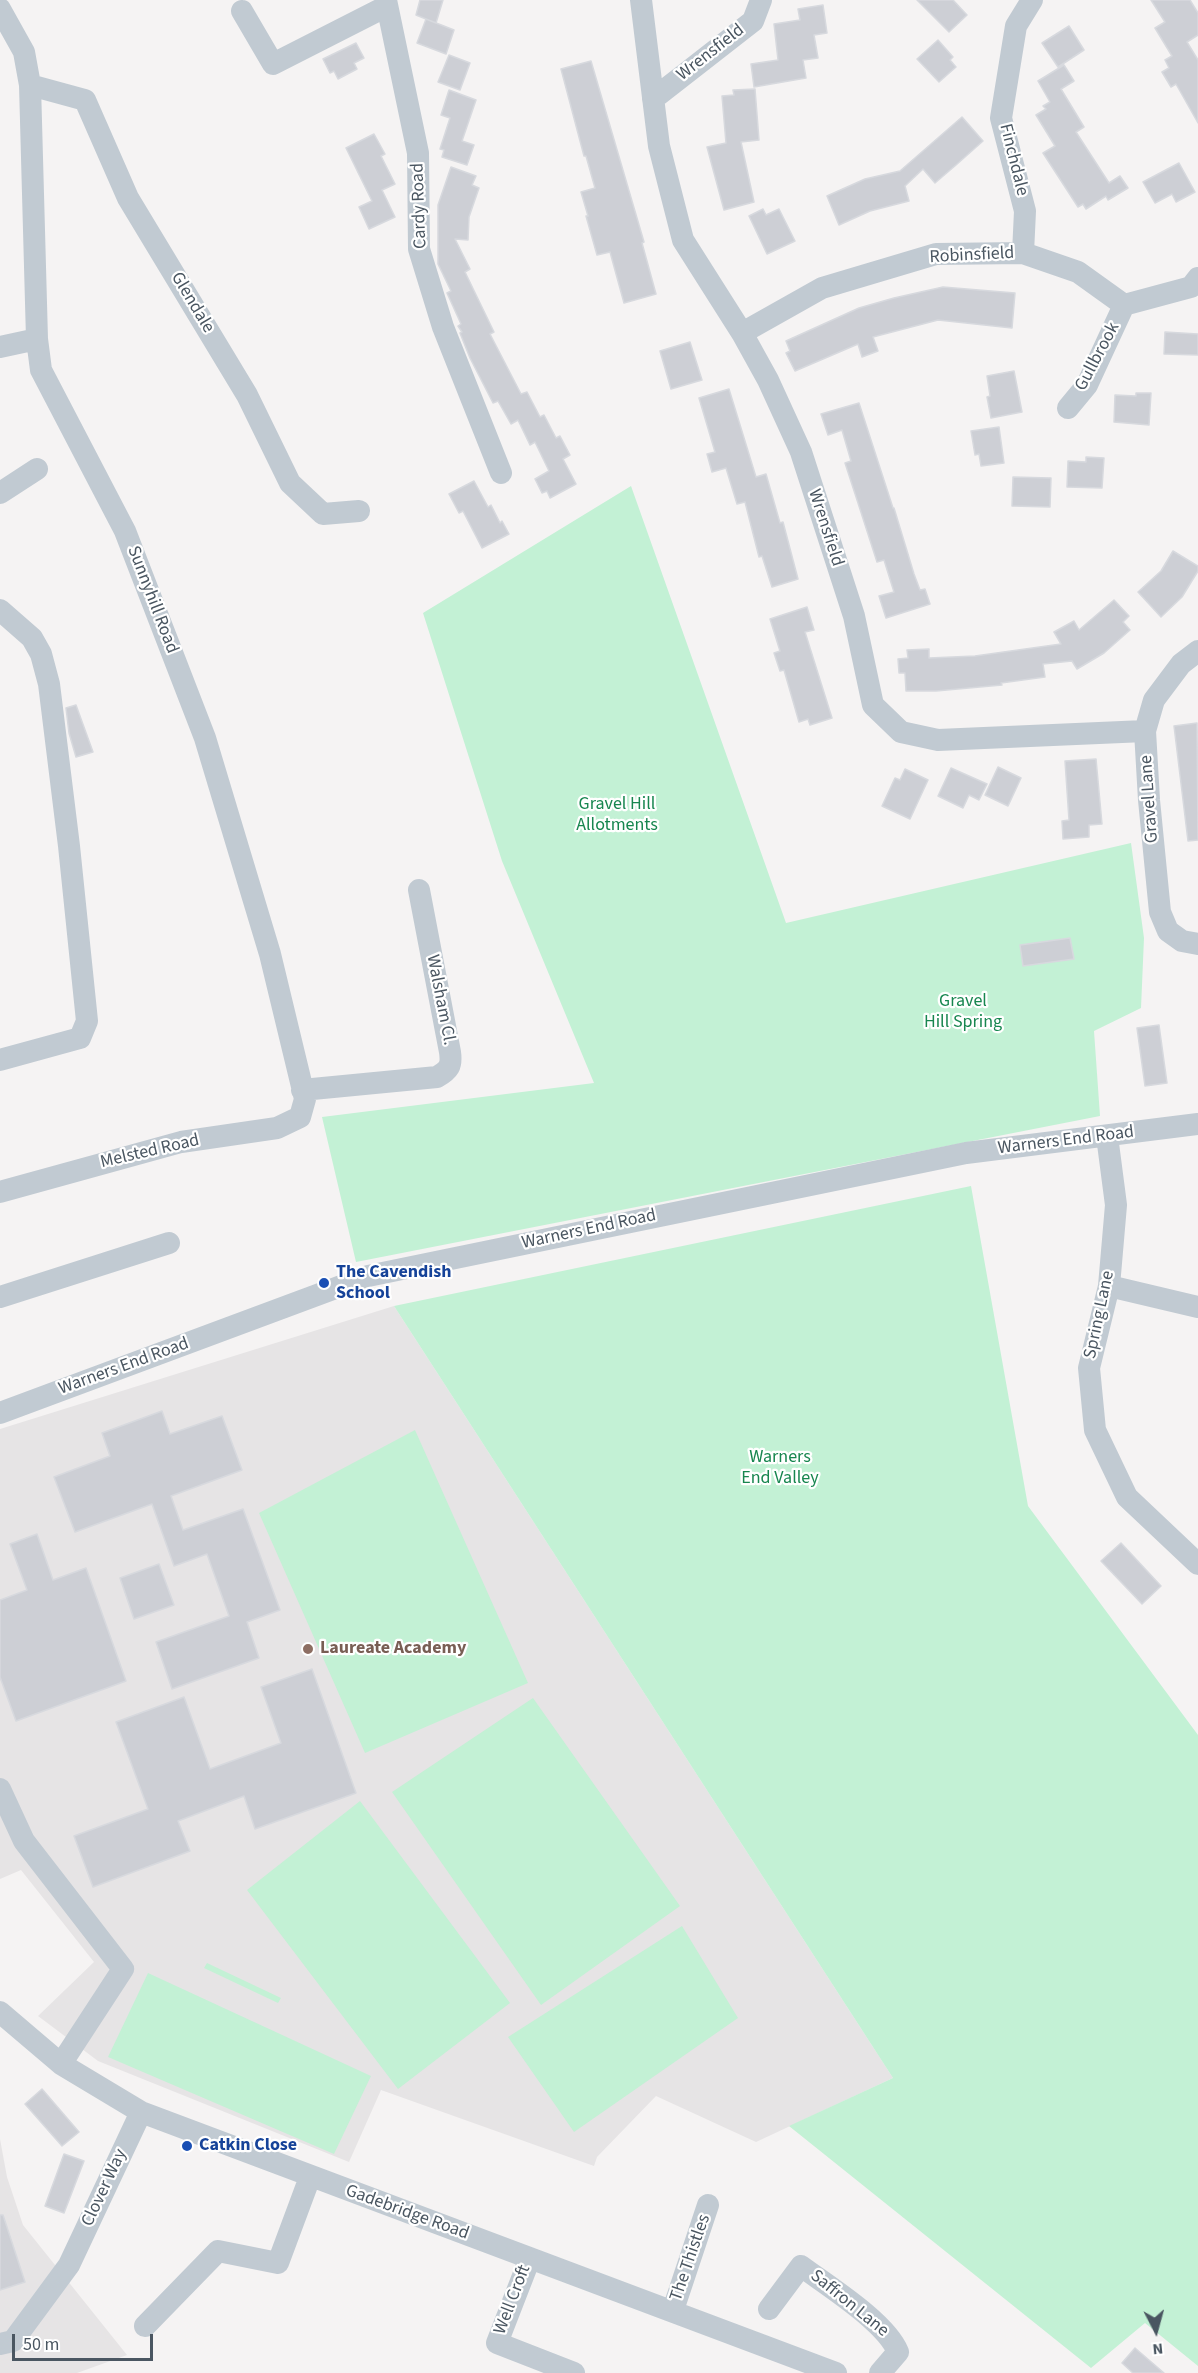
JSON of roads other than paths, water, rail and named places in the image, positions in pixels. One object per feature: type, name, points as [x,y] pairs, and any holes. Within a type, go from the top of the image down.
[{"type":"street","name":"Wrensfield","points":[[641,0],[659,146],[683,240],[742,333],[768,380],[801,452],[854,616],[873,705],[902,732],[938,740],[1145,731]]},
{"type":"street","name":"Wrensfield","points":[[653,99],[753,21],[761,0]]},
{"type":"street","name":"Finchdale","points":[[1023,253],[1025,211],[1001,118],[1016,26],[1032,0]]},
{"type":"street","points":[[242,11],[273,64],[387,3]]},
{"type":"street","name":"Cardy Road","points":[[387,3],[418,153],[419,249],[442,327],[501,473]]},
{"type":"street","name":"Sunnyhill Road","points":[[0,9],[24,52],[30,85],[37,339],[41,370],[125,531],[205,738],[270,954],[305,1099],[300,1117]]},
{"type":"street","name":"Glendale","points":[[30,85],[85,100],[128,198],[247,394],[290,483],[323,513],[359,511]]},
{"type":"street","name":"Robinsfield","points":[[742,333],[822,288],[936,254],[1023,253],[1078,272],[1124,304]]},
{"type":"street","points":[[1124,304],[1191,287],[1198,278]]},
{"type":"street","name":"Gullbrook","points":[[1068,408],[1087,386],[1124,304]]},
{"type":"street","points":[[0,347],[37,339]]},
{"type":"street","points":[[0,493],[38,469]]},
{"type":"street","points":[[0,610],[32,638],[41,654],[49,684],[87,1021],[80,1038],[0,1060]]},
{"type":"street","name":"Gravel Lane","points":[[1198,651],[1181,664],[1154,700],[1145,731],[1160,912],[1168,931],[1182,941],[1198,944]]},
{"type":"street","name":"Walsham Cl.","points":[[302,1090],[437,1077],[447,1071],[451,1063],[450,1052],[419,890]]},
{"type":"street","name":"Melsted Road","points":[[0,1192],[181,1142],[278,1128],[300,1117]]},
{"type":"street","name":"Warners End Road","points":[[0,1413],[368,1276],[966,1152],[1198,1124]]},
{"type":"street","name":"Spring Lane","points":[[1107,1136],[1116,1205],[1109,1286],[1089,1368],[1095,1430],[1126,1497],[1198,1564]]},
{"type":"street","points":[[0,1297],[169,1243]]},
{"type":"street","points":[[1109,1286],[1198,1307]]},
{"type":"street","points":[[0,1789],[24,1841],[123,1969],[61,2064]]},
{"type":"street","name":"Gadebridge Road","points":[[0,2012],[61,2064],[141,2112],[837,2373]]},
{"type":"street","name":"Clover Way","points":[[0,2344],[13,2341],[69,2265],[141,2112]]},
{"type":"street","points":[[145,2326],[219,2251],[278,2263],[310,2177]]},
{"type":"street","name":"The Thistles","points":[[673,2310],[708,2205]]},
{"type":"street","name":"Well Croft","points":[[530,2258],[497,2343],[574,2373]]},
{"type":"street","name":"Saffron Lane","points":[[769,2309],[801,2266],[853,2304],[893,2340],[898,2352],[880,2373]]},
{"type":"place","name":"The Cavendish School","points":[[324,1283]]},
{"type":"place","name":"Laureate Academy","points":[[308,1649]]},
{"type":"place","name":"Catkin Close","points":[[187,2146]]},
{"type":"park label","name":"Gravel Hill Allotments","points":[[617,815]]},
{"type":"park label","name":"Gravel Hill Spring","points":[[963,1012]]},
{"type":"park label","name":"Warners End Valley","points":[[780,1468]]}]
